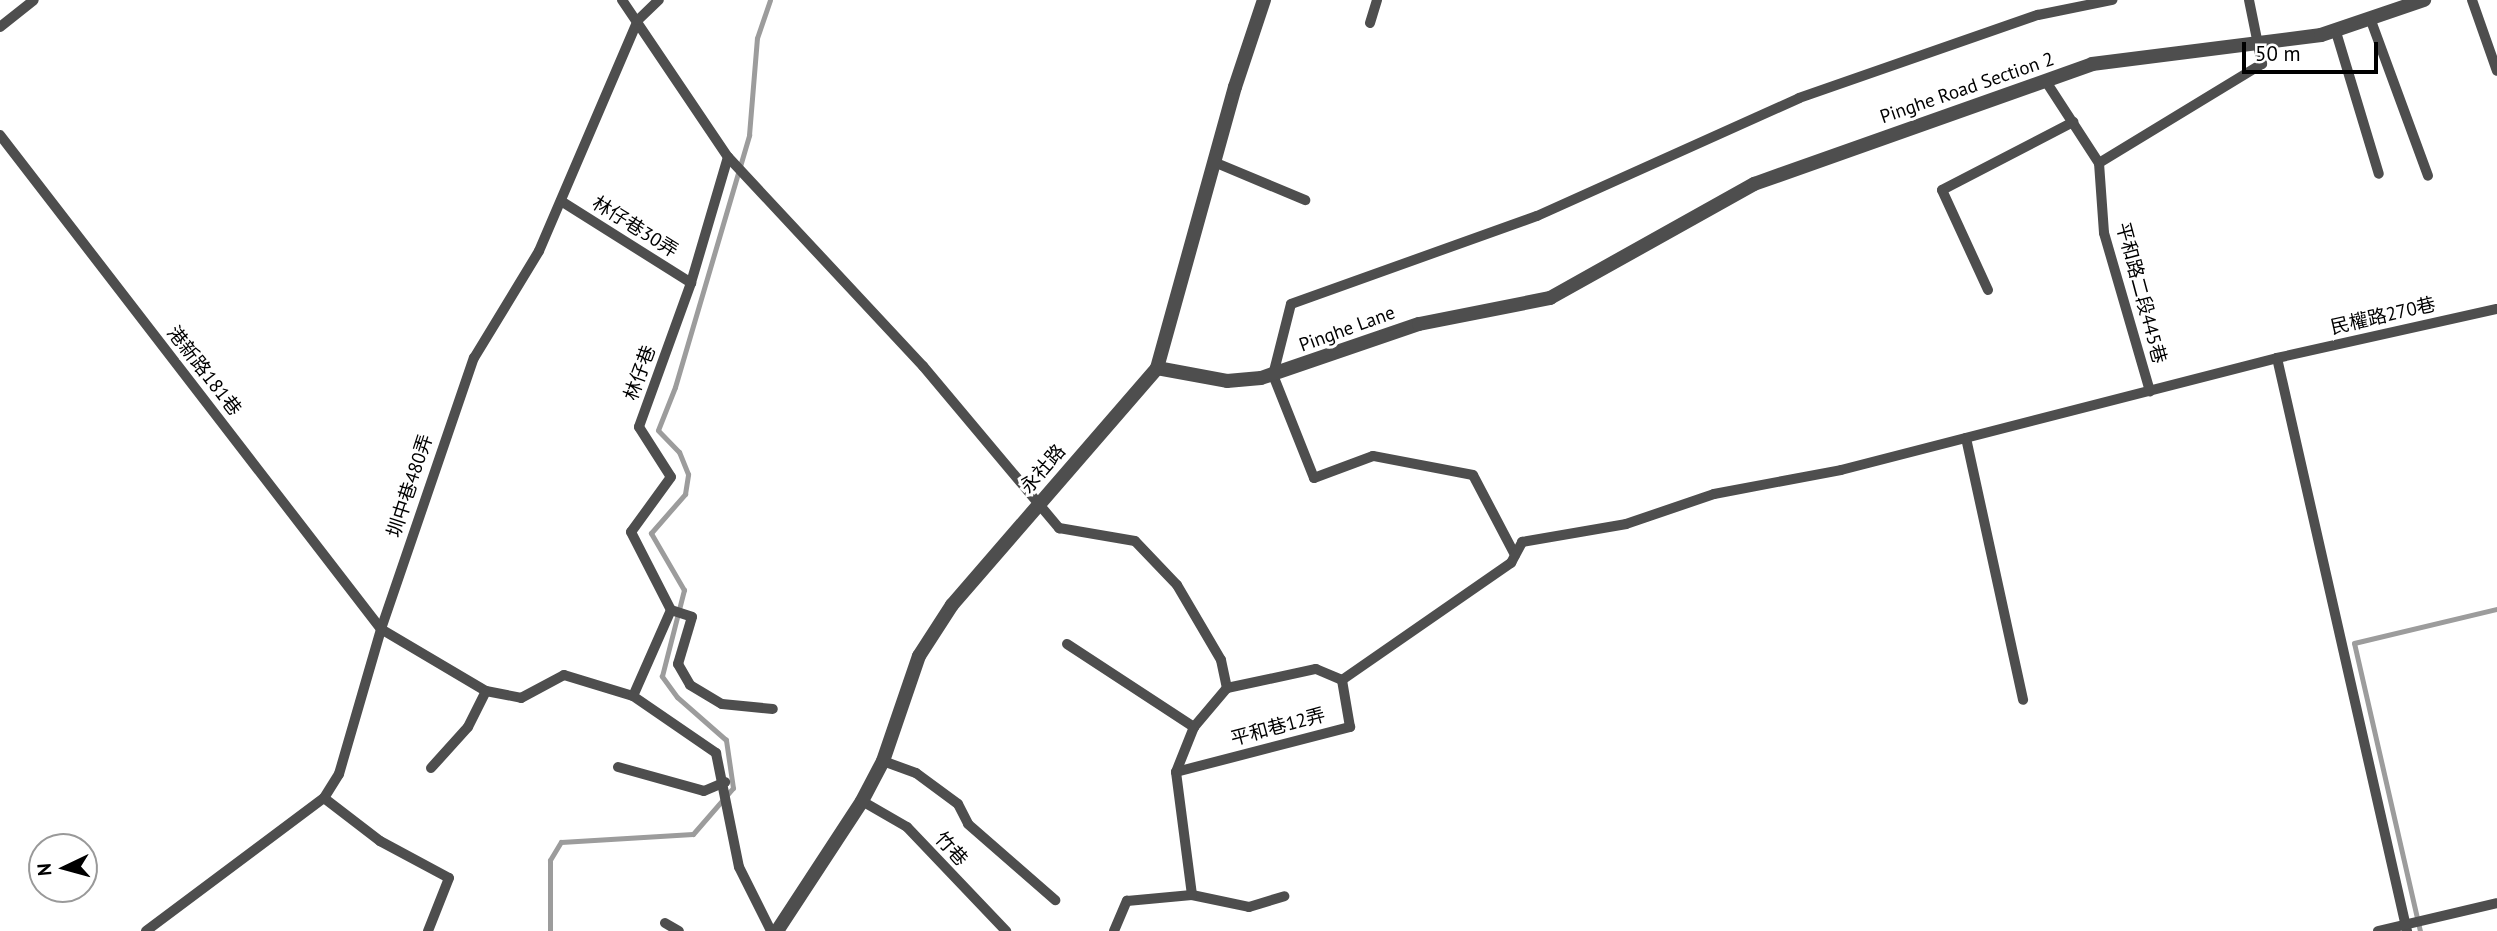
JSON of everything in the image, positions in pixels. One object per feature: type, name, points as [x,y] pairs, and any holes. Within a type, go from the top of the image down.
[{"type":"street","name":"永社路","points":[[776,931],[862,801],[883,761],[919,656],[952,605],[1157,368],[1214,162],[1264,0]]},
{"type":"street","name":"Pinghe Road Section 2","points":[[1550,298],[1754,184],[2045,80],[2092,64],[2336,32],[2424,0]]},
{"type":"street","name":"Pinghe Lane","points":[[1157,368],[1227,380],[1273,375],[1419,324],[1550,298]]},
{"type":"lane","points":[[0,27],[34,0]]},
{"type":"lane","points":[[622,0],[728,157],[923,366],[1059,528],[1135,541],[1177,585],[1221,660],[1227,688]]},
{"type":"lane","name":"圳中巷480弄","points":[[146,931],[324,798],[339,774],[381,629],[474,358],[539,251],[638,20],[659,0]]},
{"type":"lane","points":[[1370,23],[1377,0]]},
{"type":"lane","points":[[1192,895],[1175,772],[1194,727],[1227,688],[1317,669],[1342,680],[1511,563],[1515,555],[1473,475],[1373,456],[1314,478],[1273,375],[1291,304],[1537,216],[1799,99],[2038,15],[2112,0]]},
{"type":"lane","points":[[2099,163],[2262,64],[2261,43],[2249,0]]},
{"type":"lane","points":[[2472,0],[2497,71]]},
{"type":"lane","points":[[2370,18],[2428,176]]},
{"type":"lane","points":[[2336,32],[2379,174]]},
{"type":"lane","name":"平和路二段445巷","points":[[2045,80],[2099,163],[2104,233],[2150,391]]},
{"type":"lane","points":[[1988,290],[1942,190],[2073,122]]},
{"type":"lane","name":"港新路181巷","points":[[0,135],[381,629]]},
{"type":"lane","name":"林仔巷","points":[[671,610],[631,532],[671,477],[639,427],[691,283],[728,157]]},
{"type":"lane","points":[[1214,162],[1305,200]]},
{"type":"lane","name":"林仔巷30弄","points":[[561,201],[691,283]]},
{"type":"lane","name":"民權路270巷","points":[[1515,555],[1522,542],[1626,524],[1714,494],[1841,470],[2277,358],[2497,309]]},
{"type":"lane","points":[[2277,358],[2406,928]]},
{"type":"lane","points":[[1966,438],[2023,700]]},
{"type":"lane","points":[[633,696],[671,610],[692,617],[678,664],[690,685],[722,704],[773,709]]},
{"type":"lane","points":[[381,629],[486,691],[521,698],[564,675],[633,696],[716,753],[725,783],[739,867],[771,931]]},
{"type":"lane","points":[[1067,644],[1194,727]]},
{"type":"lane","name":"平和巷12弄","points":[[1175,772],[1350,727],[1342,680]]},
{"type":"lane","points":[[431,768],[468,727],[486,691]]},
{"type":"lane","points":[[883,761],[916,773],[958,804],[968,824],[1055,900]]},
{"type":"lane","points":[[618,767],[704,791],[725,783]]},
{"type":"lane","points":[[324,798],[380,841],[449,878],[428,931]]},
{"type":"lane","name":"竹巷","points":[[862,801],[907,827],[1006,931]]},
{"type":"lane","points":[[1114,931],[1127,901],[1192,895],[1249,907],[1284,896]]},
{"type":"lane","points":[[2378,931],[2406,928],[2497,903]]},
{"type":"lane","points":[[665,923],[678,931]]},
{"type":"waterway","points":[[550,931],[550,860],[561,842],[693,834],[733,788],[726,740],[677,697],[662,676],[684,590],[651,533],[685,494],[688,474],[679,452],[658,430],[675,387],[749,135],[757,38],[770,0]]},
{"type":"waterway","points":[[2420,931],[2354,643],[2497,609]]}]
